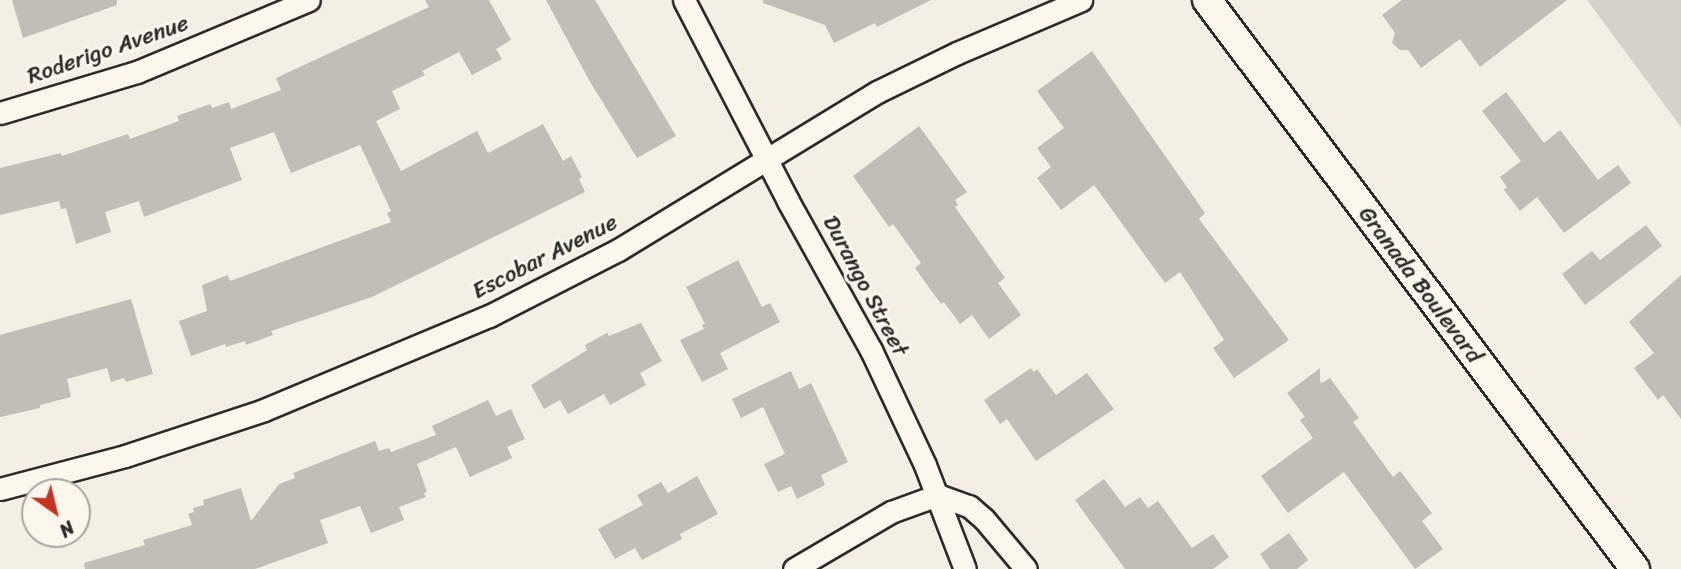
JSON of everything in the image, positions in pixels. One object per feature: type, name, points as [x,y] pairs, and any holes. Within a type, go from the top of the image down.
[{"type":"street","name":"Roderigo Avenue","points":[[0,113],[137,72],[309,0]]},
{"type":"street","name":"Durango Street","points":[[684,0],[871,350],[938,495],[965,569]]},
{"type":"street","name":"Escobar Avenue","points":[[0,489],[134,453],[264,410],[342,380],[553,285],[643,236],[900,79],[1081,0]]},
{"type":"street","name":"Granada Boulevard","points":[[1206,0],[1634,569]]},
{"type":"street","points":[[794,569],[891,512],[938,495],[970,506],[1026,569]]},
{"type":"shaded area","points":[[1587,0],[1681,0],[1681,127]]},
{"type":"building","points":[[12,0],[117,0],[117,5],[23,38]]},
{"type":"building","points":[[425,0],[489,0],[511,40],[496,49],[502,59],[472,75],[459,52],[422,71],[425,75],[392,91],[400,109],[376,121],[401,171],[477,131],[488,153],[543,124],[563,161],[571,156],[582,177],[579,179],[585,192],[372,297],[271,331],[273,335],[246,345],[245,341],[226,347],[225,344],[191,356],[179,321],[207,311],[202,285],[228,275],[230,281],[391,222],[387,213],[391,211],[360,145],[291,173],[274,132],[230,148],[242,180],[144,217],[139,201],[105,212],[111,232],[76,244],[66,208],[61,209],[59,201],[0,215],[0,168],[61,153],[62,156],[128,134],[130,139],[179,121],[177,116],[210,104],[212,108],[229,102],[231,109],[281,90],[276,78],[429,7]]},
{"type":"building","points":[[546,0],[595,0],[676,136],[637,158],[589,80]]},
{"type":"building","points":[[763,0],[931,0],[877,27],[875,23],[834,43],[825,25],[763,3]]},
{"type":"building","points":[[1402,0],[1567,0],[1480,67],[1460,39],[1421,68],[1408,50],[1400,50],[1392,43],[1395,33],[1382,15]]},
{"type":"building","points":[[1092,51],[1205,213],[1199,219],[1289,340],[1234,378],[1213,348],[1224,340],[1180,272],[1165,283],[1094,185],[1061,210],[1037,178],[1051,167],[1037,148],[1064,128],[1037,91]]},
{"type":"building","points":[[1506,92],[1544,143],[1560,130],[1598,180],[1618,165],[1631,183],[1564,233],[1537,197],[1520,211],[1504,190],[1507,187],[1500,177],[1521,161],[1482,111]]},
{"type":"building","points":[[919,126],[967,192],[955,200],[958,205],[955,207],[1005,278],[998,283],[1021,315],[989,339],[972,315],[960,324],[944,302],[941,304],[915,268],[921,263],[893,224],[889,227],[853,176]]},
{"type":"building","points":[[1646,225],[1662,246],[1585,305],[1562,274],[1592,251],[1600,260]]},
{"type":"building","points":[[738,260],[762,307],[770,303],[780,322],[720,353],[728,369],[702,382],[680,340],[704,329],[702,325],[705,324],[686,287]]},
{"type":"building","points":[[1681,275],[1681,419],[1663,395],[1658,400],[1634,368],[1654,353],[1629,322]]},
{"type":"building","points":[[131,299],[153,374],[126,382],[124,378],[111,382],[107,368],[67,379],[71,397],[40,405],[40,408],[0,417],[0,335]]},
{"type":"building","points":[[641,323],[662,361],[640,373],[646,385],[610,405],[604,394],[568,414],[560,400],[544,409],[531,385],[587,350],[585,345],[607,333],[609,336]]},
{"type":"building","points":[[1031,368],[1034,372],[1037,369],[1056,395],[1087,373],[1114,409],[1036,461],[1007,419],[1000,424],[984,400]]},
{"type":"building","points":[[1320,368],[1320,381],[1322,383],[1330,378],[1359,418],[1353,422],[1393,477],[1400,471],[1432,513],[1422,521],[1443,549],[1415,569],[1344,472],[1288,513],[1261,476],[1313,438],[1300,420],[1305,417],[1287,393]]},
{"type":"building","points":[[791,371],[799,389],[811,383],[848,462],[821,475],[825,485],[797,499],[791,486],[778,492],[764,464],[785,454],[763,407],[741,418],[732,399]]},
{"type":"building","points":[[488,400],[496,416],[511,409],[525,439],[507,447],[512,458],[470,477],[456,447],[417,464],[427,492],[424,493],[426,497],[399,507],[404,520],[371,533],[360,506],[320,520],[328,543],[255,569],[85,569],[84,563],[145,545],[143,540],[192,525],[188,514],[194,512],[193,508],[204,505],[203,500],[241,488],[251,521],[279,484],[295,478],[293,473],[375,441],[379,451],[389,448],[391,452],[436,435],[432,426]]},
{"type":"building","points":[[697,476],[718,514],[680,534],[682,539],[642,560],[635,548],[615,559],[598,529],[643,505],[637,495],[661,482],[668,493]]},
{"type":"building","points":[[1104,479],[1125,507],[1140,497],[1148,508],[1158,501],[1192,548],[1213,534],[1229,557],[1213,569],[1125,569],[1075,500]]},
{"type":"building","points":[[1289,533],[1308,560],[1297,569],[1270,569],[1260,554]]}]
